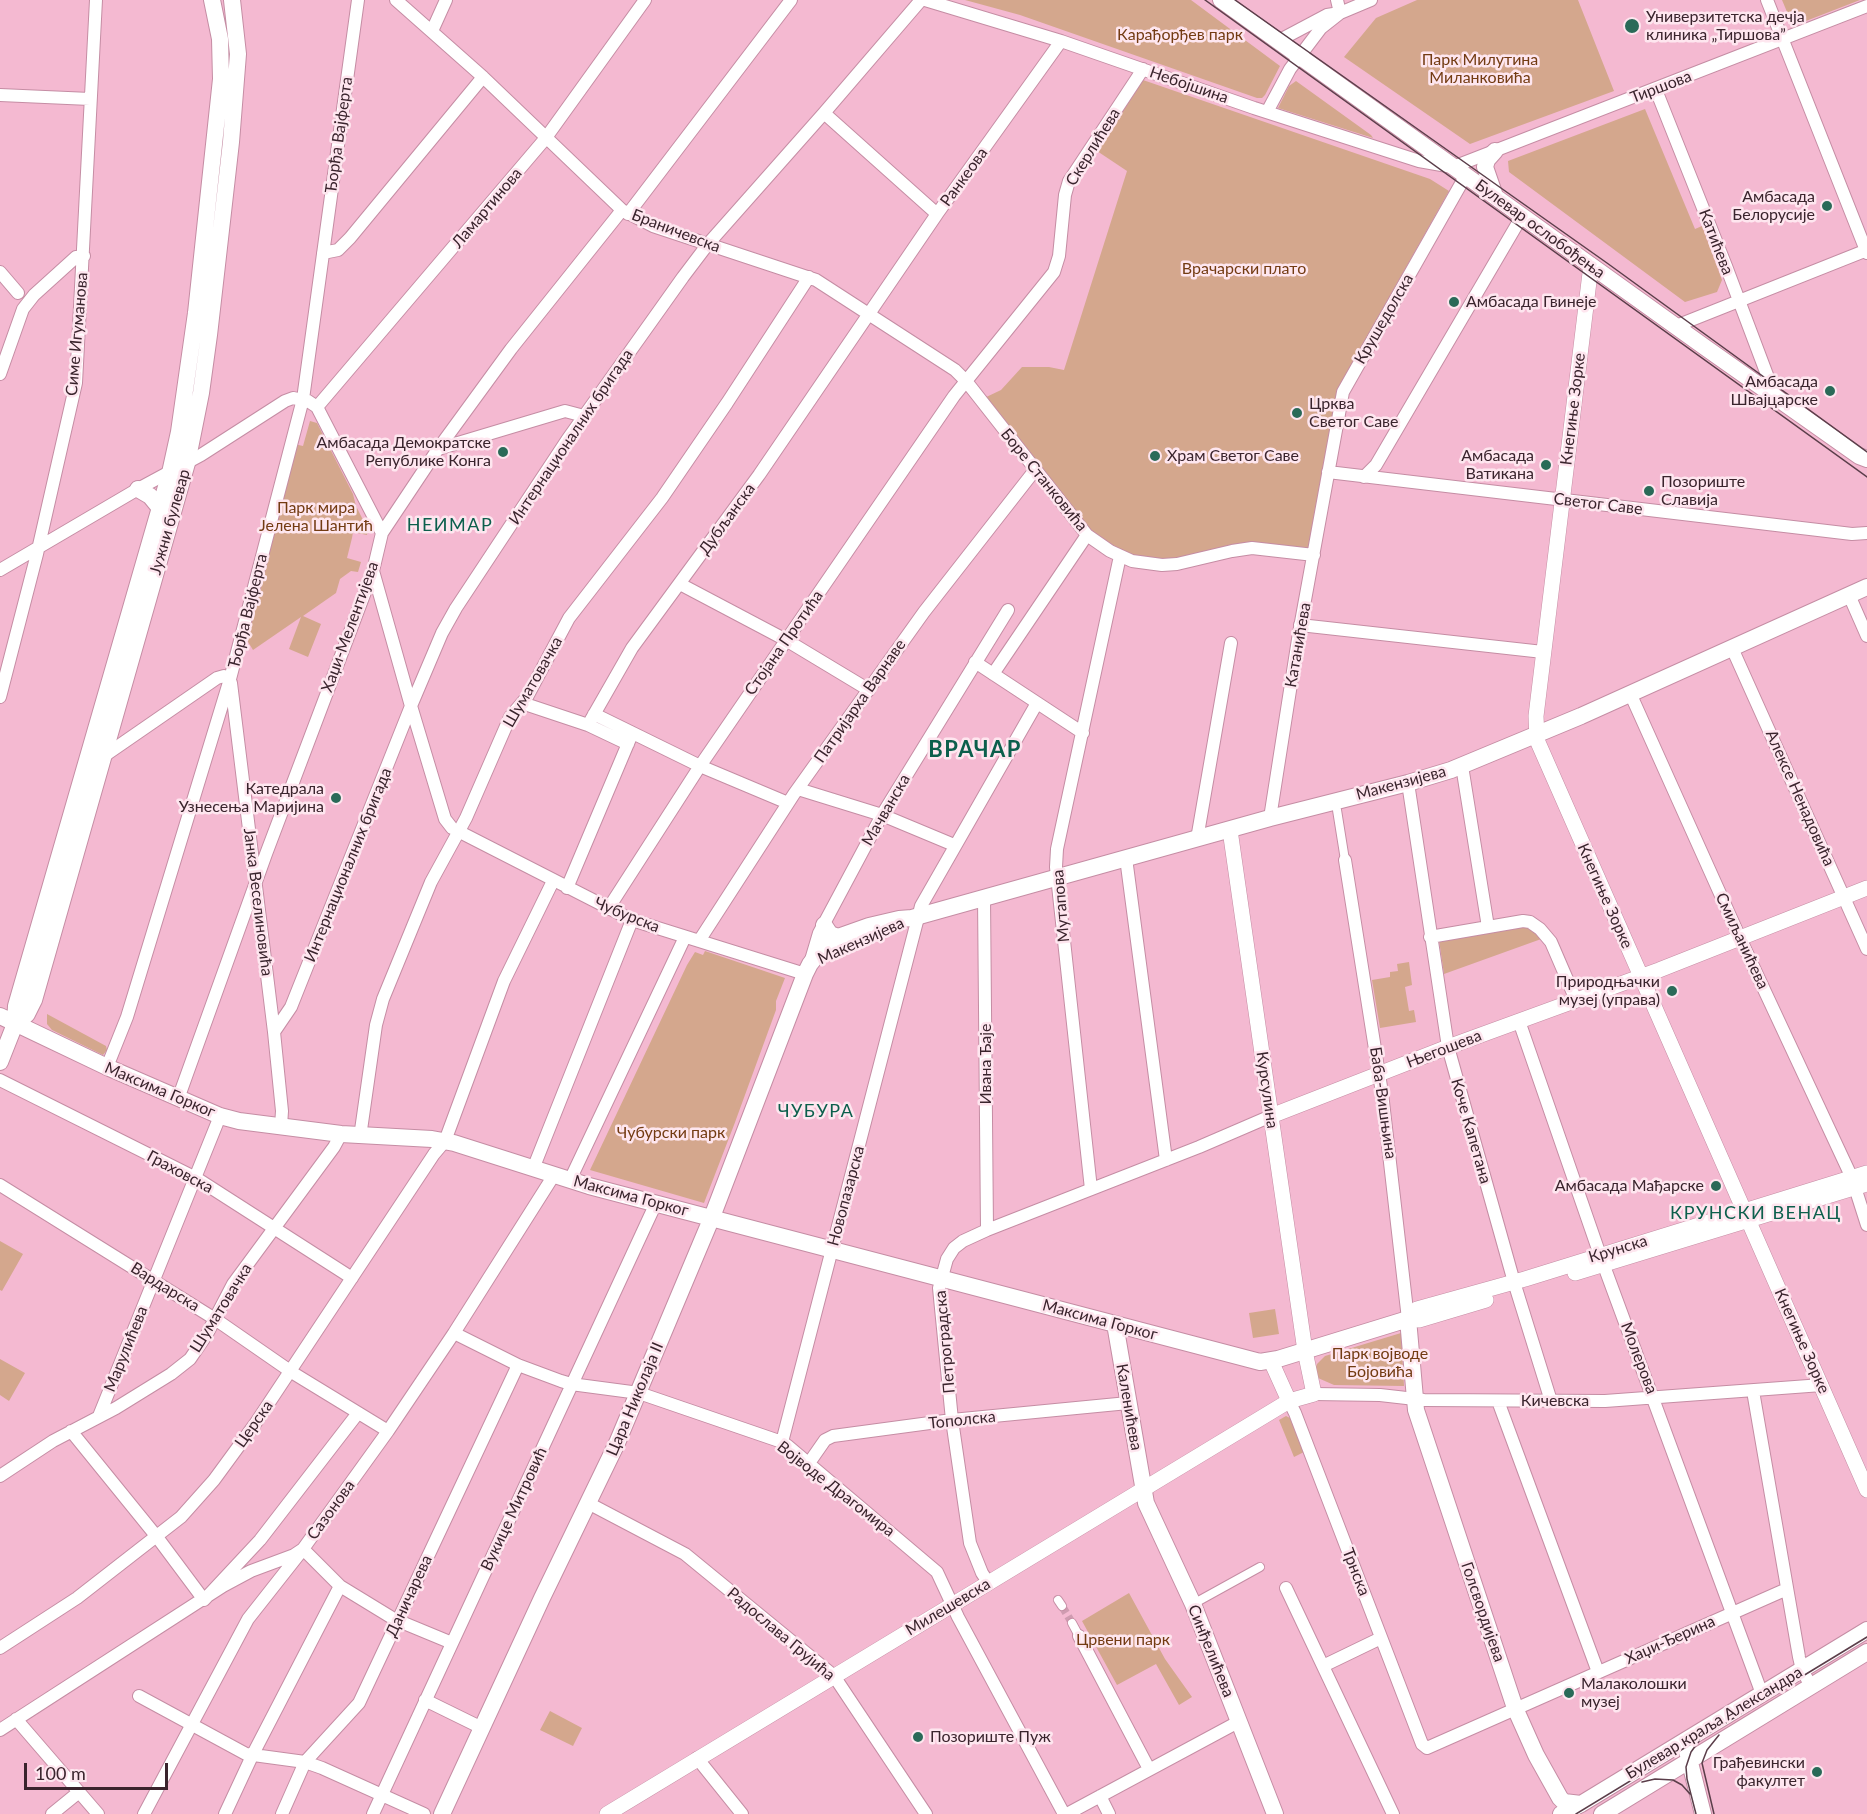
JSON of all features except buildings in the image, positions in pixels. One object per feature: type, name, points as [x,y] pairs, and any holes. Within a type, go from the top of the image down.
[{"type":"main road","name":"Јужни булевар","points":[[0,1062],[8,1020],[16,1006],[170,473],[186,392],[219,105],[220,50],[212,0]]},
{"type":"main road","name":"Булевар ослобођења","points":[[1221,0],[1862,456]]},
{"type":"main road","name":"Јужни булевар","points":[[8,1020],[27,1014],[34,1000],[187,463],[201,393],[209,335],[231,142],[238,54],[231,2]]},
{"type":"main road","points":[[1495,151],[1487,160],[1485,167],[1495,196]]},
{"type":"main road","points":[[138,489],[150,496],[159,507]]},
{"type":"main road","name":"Макензијева","points":[[808,969],[825,945],[838,937],[869,926],[915,917],[1270,818],[1408,783],[1462,766],[1867,587]]},
{"type":"main road","name":"Макензијева","points":[[808,969],[854,944],[897,928],[915,917]]},
{"type":"main road","points":[[824,925],[830,934],[838,937]]},
{"type":"main road","name":"Цара Николаја II","points":[[442,1814],[639,1393],[712,1217],[808,969]]},
{"type":"main road","name":"Максима Горког","points":[[8,1020],[107,1067],[220,1116],[239,1121],[360,1137],[445,1141],[562,1178],[832,1250],[1260,1362],[1271,1361]]},
{"type":"main road","name":"Крунска","points":[[1271,1361],[1408,1319]]},
{"type":"main road","name":"Баба-Вишњина","points":[[1408,1319],[1414,1399]]},
{"type":"main road","name":"Каленићева","points":[[1115,1324],[1143,1490]]},
{"type":"main road","name":"Голсвордијева","points":[[1414,1399],[1419,1421],[1515,1708],[1536,1755],[1560,1798],[1564,1802],[1581,1804]]},
{"type":"main road","name":"Синђелићева","points":[[1143,1490],[1146,1503],[1193,1604],[1275,1814]]},
{"type":"main road","name":"Булевар краља Александра","points":[[1561,1814],[1867,1630]]},
{"type":"main road","name":"Булевар краља Александра","points":[[1602,1814],[1867,1652]]},
{"type":"main road","points":[[1684,1741],[1703,1814]]},
{"type":"street","name":"Симе Игуманова","points":[[0,697],[38,548],[76,383],[96,0]]},
{"type":"street","name":"Ђорђа Вајферта","points":[[107,1067],[140,976],[230,679],[303,399],[358,0]]},
{"type":"street","name":"Браничевска","points":[[396,0],[483,77],[545,139],[625,212],[653,226],[809,277],[944,362],[966,381]]},
{"type":"street","points":[[432,31],[446,0]]},
{"type":"street","name":"Ламартинова","points":[[317,407],[545,139],[645,0]]},
{"type":"street","name":"Хаџи-Мелентијева","points":[[178,1099],[255,884],[373,571],[382,533],[438,449],[511,349],[625,212],[791,0]]},
{"type":"street","name":"Небојшина","points":[[923,0],[1061,40],[1267,112],[1419,161],[1460,171]]},
{"type":"street","name":"Интернационалних бригада","points":[[274,1032],[291,1007],[411,706],[449,620],[584,416],[708,244],[923,0]]},
{"type":"street","points":[[1337,0],[1340,13]]},
{"type":"street","points":[[1278,41],[1327,15],[1340,13],[1371,0]]},
{"type":"street","points":[[1677,326],[1867,251],[1767,0]]},
{"type":"street","name":"Тиршова","points":[[1460,171],[1495,151],[1867,6]]},
{"type":"street","points":[[1267,112],[1299,56],[1321,28],[1340,13]]},
{"type":"street","name":"Ранкеова","points":[[868,314],[1061,40]]},
{"type":"street","name":"Скерлићева","points":[[966,381],[1053,272],[1059,256],[1065,195],[1069,181],[1143,69]]},
{"type":"street","points":[[323,252],[331,253],[338,250],[350,238],[483,77]]},
{"type":"street","name":"Катићева","points":[[1656,90],[1775,396]]},
{"type":"street","points":[[0,95],[90,99]]},
{"type":"street","points":[[824,113],[937,214]]},
{"type":"street","name":"Крушедолска","points":[[1328,472],[1341,400],[1346,386],[1460,171]]},
{"type":"street","points":[[1364,477],[1376,465],[1522,216]]},
{"type":"street","points":[[0,374],[23,309],[31,298],[76,257],[84,256]]},
{"type":"street","name":"Кнегиње Зорке","points":[[1591,265],[1536,716],[1538,744],[1867,1490]]},
{"type":"street","points":[[0,272],[18,293]]},
{"type":"street","name":"Шуматовачка","points":[[360,1137],[379,1011],[424,897],[441,861],[459,832],[510,717],[522,703],[569,618],[662,498],[727,404],[809,277]]},
{"type":"street","name":"Дубљанска","points":[[591,719],[632,648],[759,476],[868,314]]},
{"type":"street","name":"Боре Станковића","points":[[966,381],[1087,535],[1120,556],[1137,562],[1162,565],[1252,548],[1314,555]]},
{"type":"street","name":"Стојана Протића","points":[[608,909],[699,766],[966,381]]},
{"type":"street","points":[[0,570],[138,489],[170,473],[293,398],[303,399],[317,407],[382,533]]},
{"type":"street","points":[[285,401],[294,405],[299,412],[306,408],[317,407]]},
{"type":"street","points":[[438,449],[566,411],[584,416]]},
{"type":"street","points":[[1376,465],[1379,475],[1385,479]]},
{"type":"street","name":"Патријарха Варнаве","points":[[699,941],[788,803],[924,612],[1035,470]]},
{"type":"street","name":"Светог Саве","points":[[1328,472],[1852,534],[1867,533]]},
{"type":"street","name":"Катанићева","points":[[1270,818],[1300,625],[1328,472]]},
{"type":"street","points":[[993,674],[1087,535]]},
{"type":"street","name":"Мутапова","points":[[1090,1189],[1056,877],[1057,849],[1120,556]]},
{"type":"street","points":[[373,571],[445,819],[452,828],[459,832]]},
{"type":"street","points":[[680,584],[786,640],[869,690]]},
{"type":"street","points":[[1849,595],[1865,632]]},
{"type":"street","name":"Мачванска","points":[[808,969],[815,943],[882,815],[1008,610]]},
{"type":"street","points":[[1300,625],[1544,652]]},
{"type":"street","points":[[1197,838],[1231,643]]},
{"type":"street","name":"Алексе Ненадовића","points":[[1732,648],[1867,949]]},
{"type":"street","points":[[975,662],[1083,733]]},
{"type":"street","points":[[104,756],[217,678],[224,676],[230,679]]},
{"type":"street","name":"Јанка Веселиновића","points":[[230,679],[274,1032],[282,1111],[281,1126]]},
{"type":"street","name":"Смиљанићева","points":[[1630,693],[1740,938],[1858,1183],[1867,1225]]},
{"type":"street","points":[[522,703],[591,719],[630,739],[788,803]]},
{"type":"street","name":"Новопазарска","points":[[782,1442],[915,917],[1037,703]]},
{"type":"street","points":[[567,888],[630,739]]},
{"type":"street","points":[[1462,766],[1488,927]]},
{"type":"street","name":"Коче Капетана","points":[[1408,783],[1448,1047],[1551,1401]]},
{"type":"street","points":[[798,789],[882,815],[954,845]]},
{"type":"street","name":"Баба-Вишњина","points":[[1337,810],[1379,1075],[1395,1193],[1408,1319]]},
{"type":"street","name":"Курсулина","points":[[1230,830],[1305,1351],[1314,1394]]},
{"type":"street","name":"Чубурска","points":[[459,832],[632,920],[699,941],[808,969]]},
{"type":"street","points":[[1126,858],[1166,1160]]},
{"type":"street","name":"Церска","points":[[0,1648],[77,1598],[157,1537],[181,1517],[214,1480],[291,1371],[434,1154],[445,1141],[504,981],[554,881]]},
{"type":"street","name":"Његошева","points":[[940,1277],[954,1248],[963,1241],[987,1230],[1448,1047],[1641,976],[1867,888]]},
{"type":"street","name":"Ивана Ђаје","points":[[984,898],[987,1230]]},
{"type":"street","points":[[533,1169],[632,920]]},
{"type":"street","points":[[1430,937],[1525,921],[1540,929],[1551,942],[1576,1000]]},
{"type":"street","name":"Сазонова","points":[[0,1730],[224,1586],[251,1571],[303,1550],[562,1178],[685,937]]},
{"type":"street","name":"Молерова","points":[[1519,1021],[1601,1260],[1762,1694]]},
{"type":"street","name":"Граховска","points":[[0,1080],[196,1178],[352,1278]]},
{"type":"street","name":"Марулићева","points":[[99,1416],[220,1116]]},
{"type":"street","name":"Шуматовачка","points":[[0,1476],[71,1431],[116,1408],[183,1365],[200,1345],[233,1284],[334,1147],[341,1134]]},
{"type":"street","name":"Крунска","points":[[1408,1319],[1417,1309],[1516,1286],[1858,1183],[1867,1173]]},
{"type":"street","name":"Вардарска","points":[[0,1185],[215,1319],[291,1371],[388,1431]]},
{"type":"street","name":"Вукице Митровић","points":[[373,1814],[656,1203]]},
{"type":"street","name":"Петроградска","points":[[940,1277],[939,1287],[952,1420],[970,1543],[988,1582]]},
{"type":"street","name":"Војводе Драгомира","points":[[454,1333],[518,1365],[571,1384],[639,1393],[782,1442],[809,1463],[933,1567],[941,1578],[957,1617],[1066,1814]]},
{"type":"street","points":[[1271,1361],[1289,1401]]},
{"type":"street","name":"Даничарева","points":[[282,1814],[305,1762],[356,1707],[518,1365]]},
{"type":"street","name":"Кичевска","points":[[1289,1401],[1314,1394],[1380,1395],[1414,1399],[1605,1401],[1822,1385]]},
{"type":"street","points":[[1753,1391],[1802,1670],[1811,1686]]},
{"type":"street","name":"Милешевска","points":[[607,1814],[1289,1401]]},
{"type":"street","name":"Трнска","points":[[1289,1401],[1422,1744]]},
{"type":"street","points":[[1498,1401],[1598,1671]]},
{"type":"street","name":"Тополска","points":[[809,1463],[825,1440],[833,1436],[952,1420],[1128,1403]]},
{"type":"street","points":[[71,1431],[157,1537],[204,1600],[260,1540],[358,1413]]},
{"type":"street","name":"Радослава Грујића","points":[[588,1503],[685,1554],[834,1676],[926,1814]]},
{"type":"street","points":[[144,1814],[248,1619],[303,1550],[340,1586],[397,1620],[452,1643]]},
{"type":"street","points":[[1193,1604],[1260,1566]]},
{"type":"street","points":[[225,1814],[252,1756],[340,1586]]},
{"type":"street","points":[[1286,1588],[1393,1814]]},
{"type":"street","name":"Хаџи-Ђерина","points":[[1422,1744],[1429,1748],[1787,1589]]},
{"type":"street","points":[[1072,1623],[1149,1769]]},
{"type":"street","points":[[1323,1666],[1381,1638]]},
{"type":"street","points":[[139,1696],[252,1756],[305,1762],[383,1794],[424,1814]]},
{"type":"street","points":[[426,1700],[482,1728]]},
{"type":"street","points":[[16,1719],[98,1814]]},
{"type":"street","points":[[1066,1814],[1240,1721]]},
{"type":"street","points":[[697,1758],[742,1814]]},
{"type":"street","points":[[52,1814],[79,1792]]},
{"type":"street","points":[[1100,1796],[1109,1814]]},
{"type":"green space","name":"Карађорђев парк","points":[[965,0],[1191,0],[1280,66],[1265,95],[1257,98],[1020,15]]},
{"type":"green space","name":"Парк Милутина Миланковића","points":[[1417,0],[1578,0],[1614,91],[1470,144],[1344,57],[1376,18]]},
{"type":"green space","points":[[1782,0],[1860,0],[1793,26]]},
{"type":"green space","name":"Врачарски плато","points":[[1143,80],[1430,179],[1449,191],[1337,390],[1308,554],[1264,549],[1162,565],[1098,544],[980,400],[1001,390],[1022,367],[1049,367],[1064,370],[1127,171],[1097,151]]},
{"type":"green space","points":[[1296,81],[1373,138],[1278,108],[1289,86]]},
{"type":"green space","points":[[1645,109],[1695,229],[1702,226],[1722,280],[1717,292],[1685,302],[1509,172],[1508,161]]},
{"type":"green space","name":"Парк мира Јелена Шантић","points":[[310,421],[317,423],[353,494],[356,506],[368,530],[367,535],[353,532],[347,558],[361,562],[358,572],[351,571],[340,579],[336,593],[303,616],[321,624],[308,657],[289,649],[301,617],[253,650],[245,637],[294,444],[303,446]]},
{"type":"green space","points":[[1526,925],[1544,938],[1444,974],[1439,940]]},
{"type":"green space","name":"Чубурски парк","points":[[705,951],[785,978],[776,1001],[776,1010],[704,1203],[590,1170],[687,965],[695,952],[703,955]]},
{"type":"green space","points":[[1409,962],[1412,985],[1405,987],[1409,1011],[1414,1010],[1416,1022],[1380,1028],[1372,980],[1390,977],[1390,972],[1398,971],[1397,964]]},
{"type":"green space","points":[[47,1014],[106,1046],[107,1050],[103,1055],[52,1030],[47,1024]]},
{"type":"green space","points":[[0,1241],[23,1254],[2,1291],[0,1290]]},
{"type":"green space","points":[[1275,1309],[1279,1334],[1253,1338],[1249,1313]]},
{"type":"green space","name":"Парк војводе Бојовића","points":[[1401,1333],[1404,1386],[1334,1385],[1318,1378],[1315,1370],[1317,1364],[1325,1356]]},
{"type":"green space","points":[[0,1359],[25,1373],[9,1401],[0,1395]]},
{"type":"green space","points":[[1286,1416],[1290,1418],[1304,1452],[1294,1457],[1279,1420]]},
{"type":"green space","name":"Црвени парк","points":[[1129,1593],[1165,1659],[1192,1697],[1179,1705],[1156,1664],[1117,1685],[1082,1621]]},
{"type":"green space","points":[[550,1711],[582,1728],[573,1746],[540,1730]]},
{"type":"tunnel","points":[[1062,1606],[1072,1623]]},
{"type":"tram line","points":[[1205,0],[1867,477]]},
{"type":"tram line","points":[[1235,0],[1607,263],[1867,452]]},
{"type":"tram line","points":[[1576,1814],[1867,1637]]},
{"type":"tram line","points":[[1714,1814],[1702,1763],[1707,1750],[1719,1735]]},
{"type":"tram line","points":[[1696,1814],[1686,1767],[1691,1752],[1699,1741]]},
{"type":"tram line","points":[[1642,1782],[1655,1779],[1673,1780],[1682,1785],[1690,1794]]},
{"type":"place","name":"Универзитетска дечја клиника „Тиршова”","points":[[1632,26]]},
{"type":"place","name":"Амбасада Белорусије","points":[[1827,206]]},
{"type":"place","name":"Амбасада Гвинеје","points":[[1454,302]]},
{"type":"place","name":"Амбасада Швајцарске","points":[[1830,391]]},
{"type":"place","name":"Црква Светог Саве","points":[[1297,413]]},
{"type":"place","name":"Амбасада Демократске Републике Конга","points":[[503,452]]},
{"type":"place","name":"Храм Светог Саве","points":[[1155,456]]},
{"type":"place","name":"Амбасада Ватикана","points":[[1546,465]]},
{"type":"place","name":"Позориште Славија","points":[[1649,491]]},
{"type":"place","name":"Катедрала Узнесења Маријина","points":[[336,798]]},
{"type":"place","name":"Природњачки музеј (управа)","points":[[1672,991]]},
{"type":"place","name":"Амбасада Мађарске","points":[[1716,1186]]},
{"type":"place","name":"Малаколошки музеј","points":[[1569,1693]]},
{"type":"place","name":"Позориште Пуж","points":[[918,1737]]},
{"type":"place","name":"Грађевински факултет","points":[[1817,1772]]},
{"type":"district","name":"НЕИМАР","points":[[450,525]]},
{"type":"district","name":"ВРАЧАР","points":[[975,750]]},
{"type":"district","name":"ЧУБУРА","points":[[816,1111]]},
{"type":"district","name":"КРУНСКИ ВЕНАЦ","points":[[1756,1213]]}]
